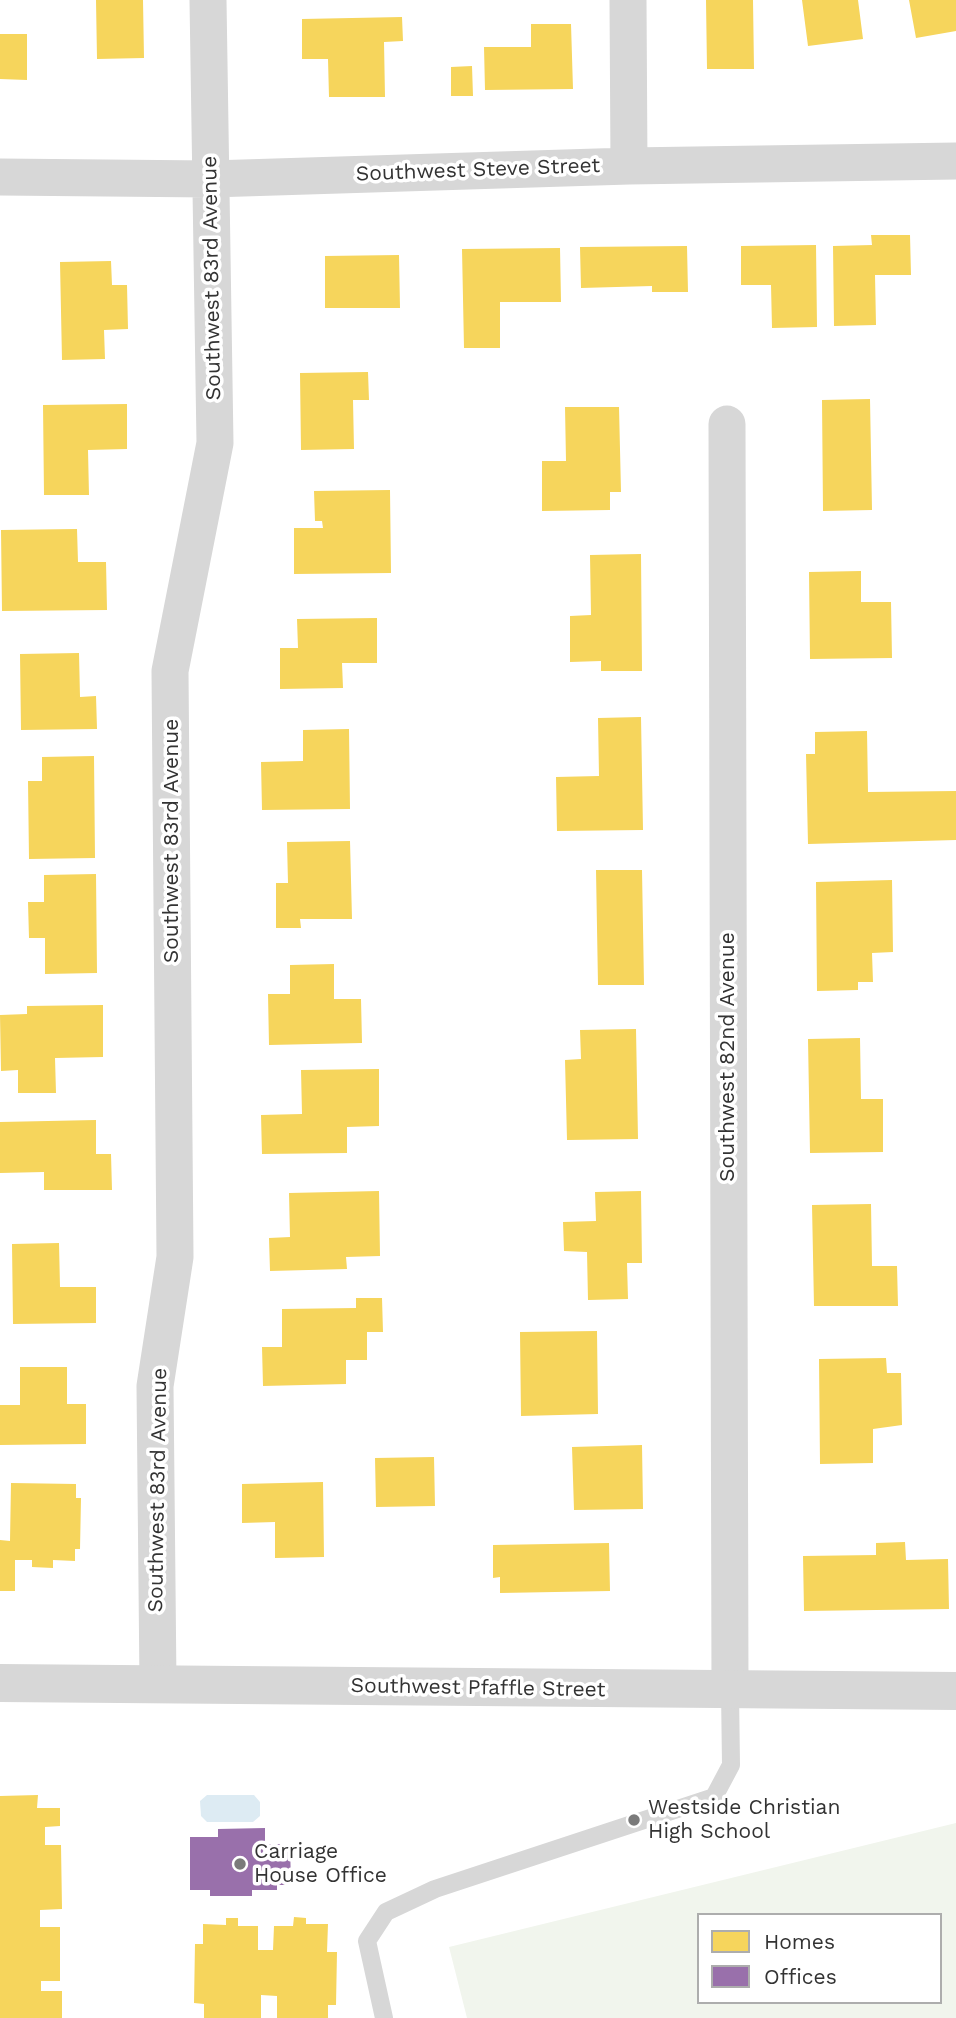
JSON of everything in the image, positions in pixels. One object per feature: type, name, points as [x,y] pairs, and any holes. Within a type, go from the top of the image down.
[{"type":"street","name":"Southwest 83rd Avenue","points":[[158,1684],[155,1386],[175,1257],[170,671],[215,443],[208,0]]},
{"type":"street","points":[[628,0],[629,166]]},
{"type":"street","name":"Southwest Steve Street","points":[[0,177],[211,178],[629,166],[956,161]]},
{"type":"street","name":"Southwest 82nd Avenue","points":[[727,424],[730,1691]]},
{"type":"street","name":"Southwest Pfaffle Street","points":[[0,1683],[956,1691]]},
{"type":"lane","points":[[384,2018],[367,1941],[386,1912],[435,1889],[714,1797],[731,1765],[730,1691]]},
{"type":"shaded area","points":[[207,1795],[254,1795],[260,1802],[260,1816],[253,1822],[207,1822],[201,1816],[200,1801]]},
{"type":"shaded area","points":[[956,1823],[956,2018],[467,2018],[449,1947]]},
{"type":"building: Homes","points":[[96,0],[143,0],[144,58],[97,59]]},
{"type":"building: Homes","points":[[706,0],[753,0],[754,69],[707,69]]},
{"type":"building: Homes","points":[[802,0],[858,0],[863,39],[808,46]]},
{"type":"building: Homes","points":[[909,0],[956,0],[956,31],[916,38]]},
{"type":"building: Homes","points":[[402,17],[403,41],[384,42],[385,97],[329,97],[328,59],[302,59],[302,19]]},
{"type":"building: Homes","points":[[531,24],[571,24],[573,89],[485,90],[484,47],[531,47]]},
{"type":"building: Homes","points":[[0,34],[27,34],[27,80],[0,79]]},
{"type":"building: Homes","points":[[472,66],[473,96],[451,96],[451,67]]},
{"type":"building: Homes","points":[[871,235],[910,235],[911,275],[875,275],[876,325],[834,326],[833,246],[872,245]]},
{"type":"building: Homes","points":[[816,245],[817,327],[772,328],[771,285],[741,285],[741,246]]},
{"type":"building: Homes","points":[[687,246],[688,292],[652,292],[652,286],[581,288],[580,247]]},
{"type":"building: Homes","points":[[560,248],[561,302],[500,302],[500,348],[464,348],[462,249]]},
{"type":"building: Homes","points":[[399,255],[400,308],[325,308],[325,256]]},
{"type":"building: Homes","points":[[111,261],[112,285],[127,285],[128,329],[104,330],[105,359],[62,360],[60,262]]},
{"type":"building: Homes","points":[[368,372],[369,400],[353,400],[354,449],[301,450],[300,373]]},
{"type":"building: Homes","points":[[870,399],[872,510],[823,511],[822,400]]},
{"type":"building: Homes","points":[[127,404],[127,449],[88,450],[89,495],[44,495],[43,405]]},
{"type":"building: Homes","points":[[565,407],[619,407],[621,492],[610,492],[610,510],[542,511],[542,461],[566,461]]},
{"type":"building: Homes","points":[[390,490],[391,573],[294,574],[294,528],[323,528],[322,521],[315,521],[314,491]]},
{"type":"building: Homes","points":[[77,529],[78,562],[106,562],[107,610],[2,611],[1,530]]},
{"type":"building: Homes","points":[[641,554],[642,671],[601,671],[601,661],[570,662],[570,616],[591,615],[590,555]]},
{"type":"building: Homes","points":[[861,571],[861,602],[891,602],[892,658],[810,659],[809,572]]},
{"type":"building: Homes","points":[[377,618],[377,663],[342,663],[343,688],[280,689],[280,648],[298,648],[297,619]]},
{"type":"building: Homes","points":[[79,653],[80,697],[96,696],[97,729],[21,730],[20,654]]},
{"type":"building: Homes","points":[[641,717],[643,830],[557,831],[556,777],[599,776],[598,718]]},
{"type":"building: Homes","points":[[349,729],[350,809],[262,810],[261,762],[303,761],[303,730]]},
{"type":"building: Homes","points":[[867,731],[868,792],[956,791],[956,840],[808,844],[806,754],[815,754],[815,732]]},
{"type":"building: Homes","points":[[94,756],[95,858],[29,859],[28,781],[42,781],[42,757]]},
{"type":"building: Homes","points":[[350,841],[352,919],[300,919],[301,928],[276,928],[276,883],[288,883],[287,842]]},
{"type":"building: Homes","points":[[596,870],[642,870],[644,985],[598,985]]},
{"type":"building: Homes","points":[[96,874],[97,973],[45,974],[45,938],[29,938],[28,902],[44,902],[44,875]]},
{"type":"building: Homes","points":[[892,880],[893,952],[872,953],[873,982],[858,982],[858,990],[817,991],[816,882]]},
{"type":"building: Homes","points":[[334,964],[334,999],[361,999],[362,1043],[269,1045],[268,994],[290,994],[290,965]]},
{"type":"building: Homes","points":[[103,1005],[103,1057],[55,1058],[56,1093],[18,1093],[18,1070],[1,1071],[0,1015],[27,1014],[27,1006]]},
{"type":"building: Homes","points":[[636,1029],[638,1139],[567,1140],[565,1060],[581,1059],[580,1030]]},
{"type":"building: Homes","points":[[860,1038],[861,1099],[883,1099],[883,1152],[810,1153],[808,1039]]},
{"type":"building: Homes","points":[[379,1069],[379,1126],[347,1127],[347,1153],[262,1154],[261,1115],[302,1114],[301,1070]]},
{"type":"building: Homes","points":[[96,1120],[96,1154],[111,1154],[112,1190],[44,1190],[44,1172],[0,1173],[0,1122]]},
{"type":"building: Homes","points":[[379,1191],[380,1256],[346,1257],[347,1269],[270,1271],[269,1238],[290,1237],[289,1193]]},
{"type":"building: Homes","points":[[641,1191],[642,1263],[627,1263],[628,1299],[588,1300],[587,1252],[564,1251],[563,1222],[596,1221],[595,1192]]},
{"type":"building: Homes","points":[[871,1204],[872,1266],[897,1266],[898,1306],[814,1306],[812,1205]]},
{"type":"building: Homes","points":[[59,1243],[60,1287],[96,1287],[96,1323],[13,1324],[12,1244]]},
{"type":"building: Homes","points":[[356,1298],[382,1298],[383,1332],[367,1332],[367,1360],[346,1360],[346,1384],[263,1386],[262,1347],[282,1347],[282,1309],[356,1308]]},
{"type":"building: Homes","points":[[597,1331],[598,1414],[521,1416],[520,1332]]},
{"type":"building: Homes","points":[[886,1358],[887,1373],[901,1373],[902,1425],[873,1429],[873,1463],[820,1464],[819,1359]]},
{"type":"building: Homes","points":[[20,1367],[67,1367],[67,1404],[86,1404],[86,1444],[0,1445],[0,1405],[20,1405]]},
{"type":"building: Homes","points":[[642,1445],[643,1509],[574,1510],[572,1447]]},
{"type":"building: Homes","points":[[434,1457],[435,1506],[376,1507],[375,1458]]},
{"type":"building: Homes","points":[[323,1482],[324,1557],[275,1558],[275,1522],[242,1523],[242,1484]]},
{"type":"building: Homes","points":[[11,1483],[76,1484],[76,1498],[81,1498],[80,1549],[75,1549],[75,1561],[53,1560],[53,1568],[32,1567],[32,1560],[15,1560],[15,1591],[0,1591],[0,1540],[10,1541]]},
{"type":"building: Homes","points":[[905,1542],[906,1560],[948,1559],[949,1609],[804,1611],[803,1556],[876,1555],[876,1543]]},
{"type":"building: Homes","points":[[609,1543],[610,1591],[500,1593],[500,1577],[493,1578],[493,1545]]},
{"type":"building: Homes","points":[[38,1795],[37,1808],[60,1808],[60,1826],[45,1827],[45,1845],[61,1845],[62,1909],[40,1910],[40,1927],[60,1927],[60,1981],[41,1981],[41,1991],[62,1991],[62,2018],[0,2018],[0,1796]]},
{"type":"building: Homes","points":[[294,1917],[306,1918],[306,1924],[328,1924],[327,1952],[337,1952],[336,2005],[328,2005],[328,2018],[277,2018],[277,1996],[261,1995],[261,2018],[204,2018],[204,2004],[194,2003],[195,1944],[203,1944],[203,1924],[226,1925],[226,1918],[238,1918],[238,1926],[258,1926],[258,1950],[273,1950],[274,1926],[293,1926]]},
{"type":"building: Offices","name":"Carriage House Office","points":[[265,1828],[265,1844],[290,1844],[291,1885],[277,1885],[277,1890],[252,1890],[252,1896],[210,1896],[210,1890],[190,1890],[190,1837],[218,1837],[218,1829]]},
{"type":"place","name":"Westside Christian High School","points":[[634,1820]]},
{"type":"place","name":"Carriage House Office","points":[[240,1864]]}]
